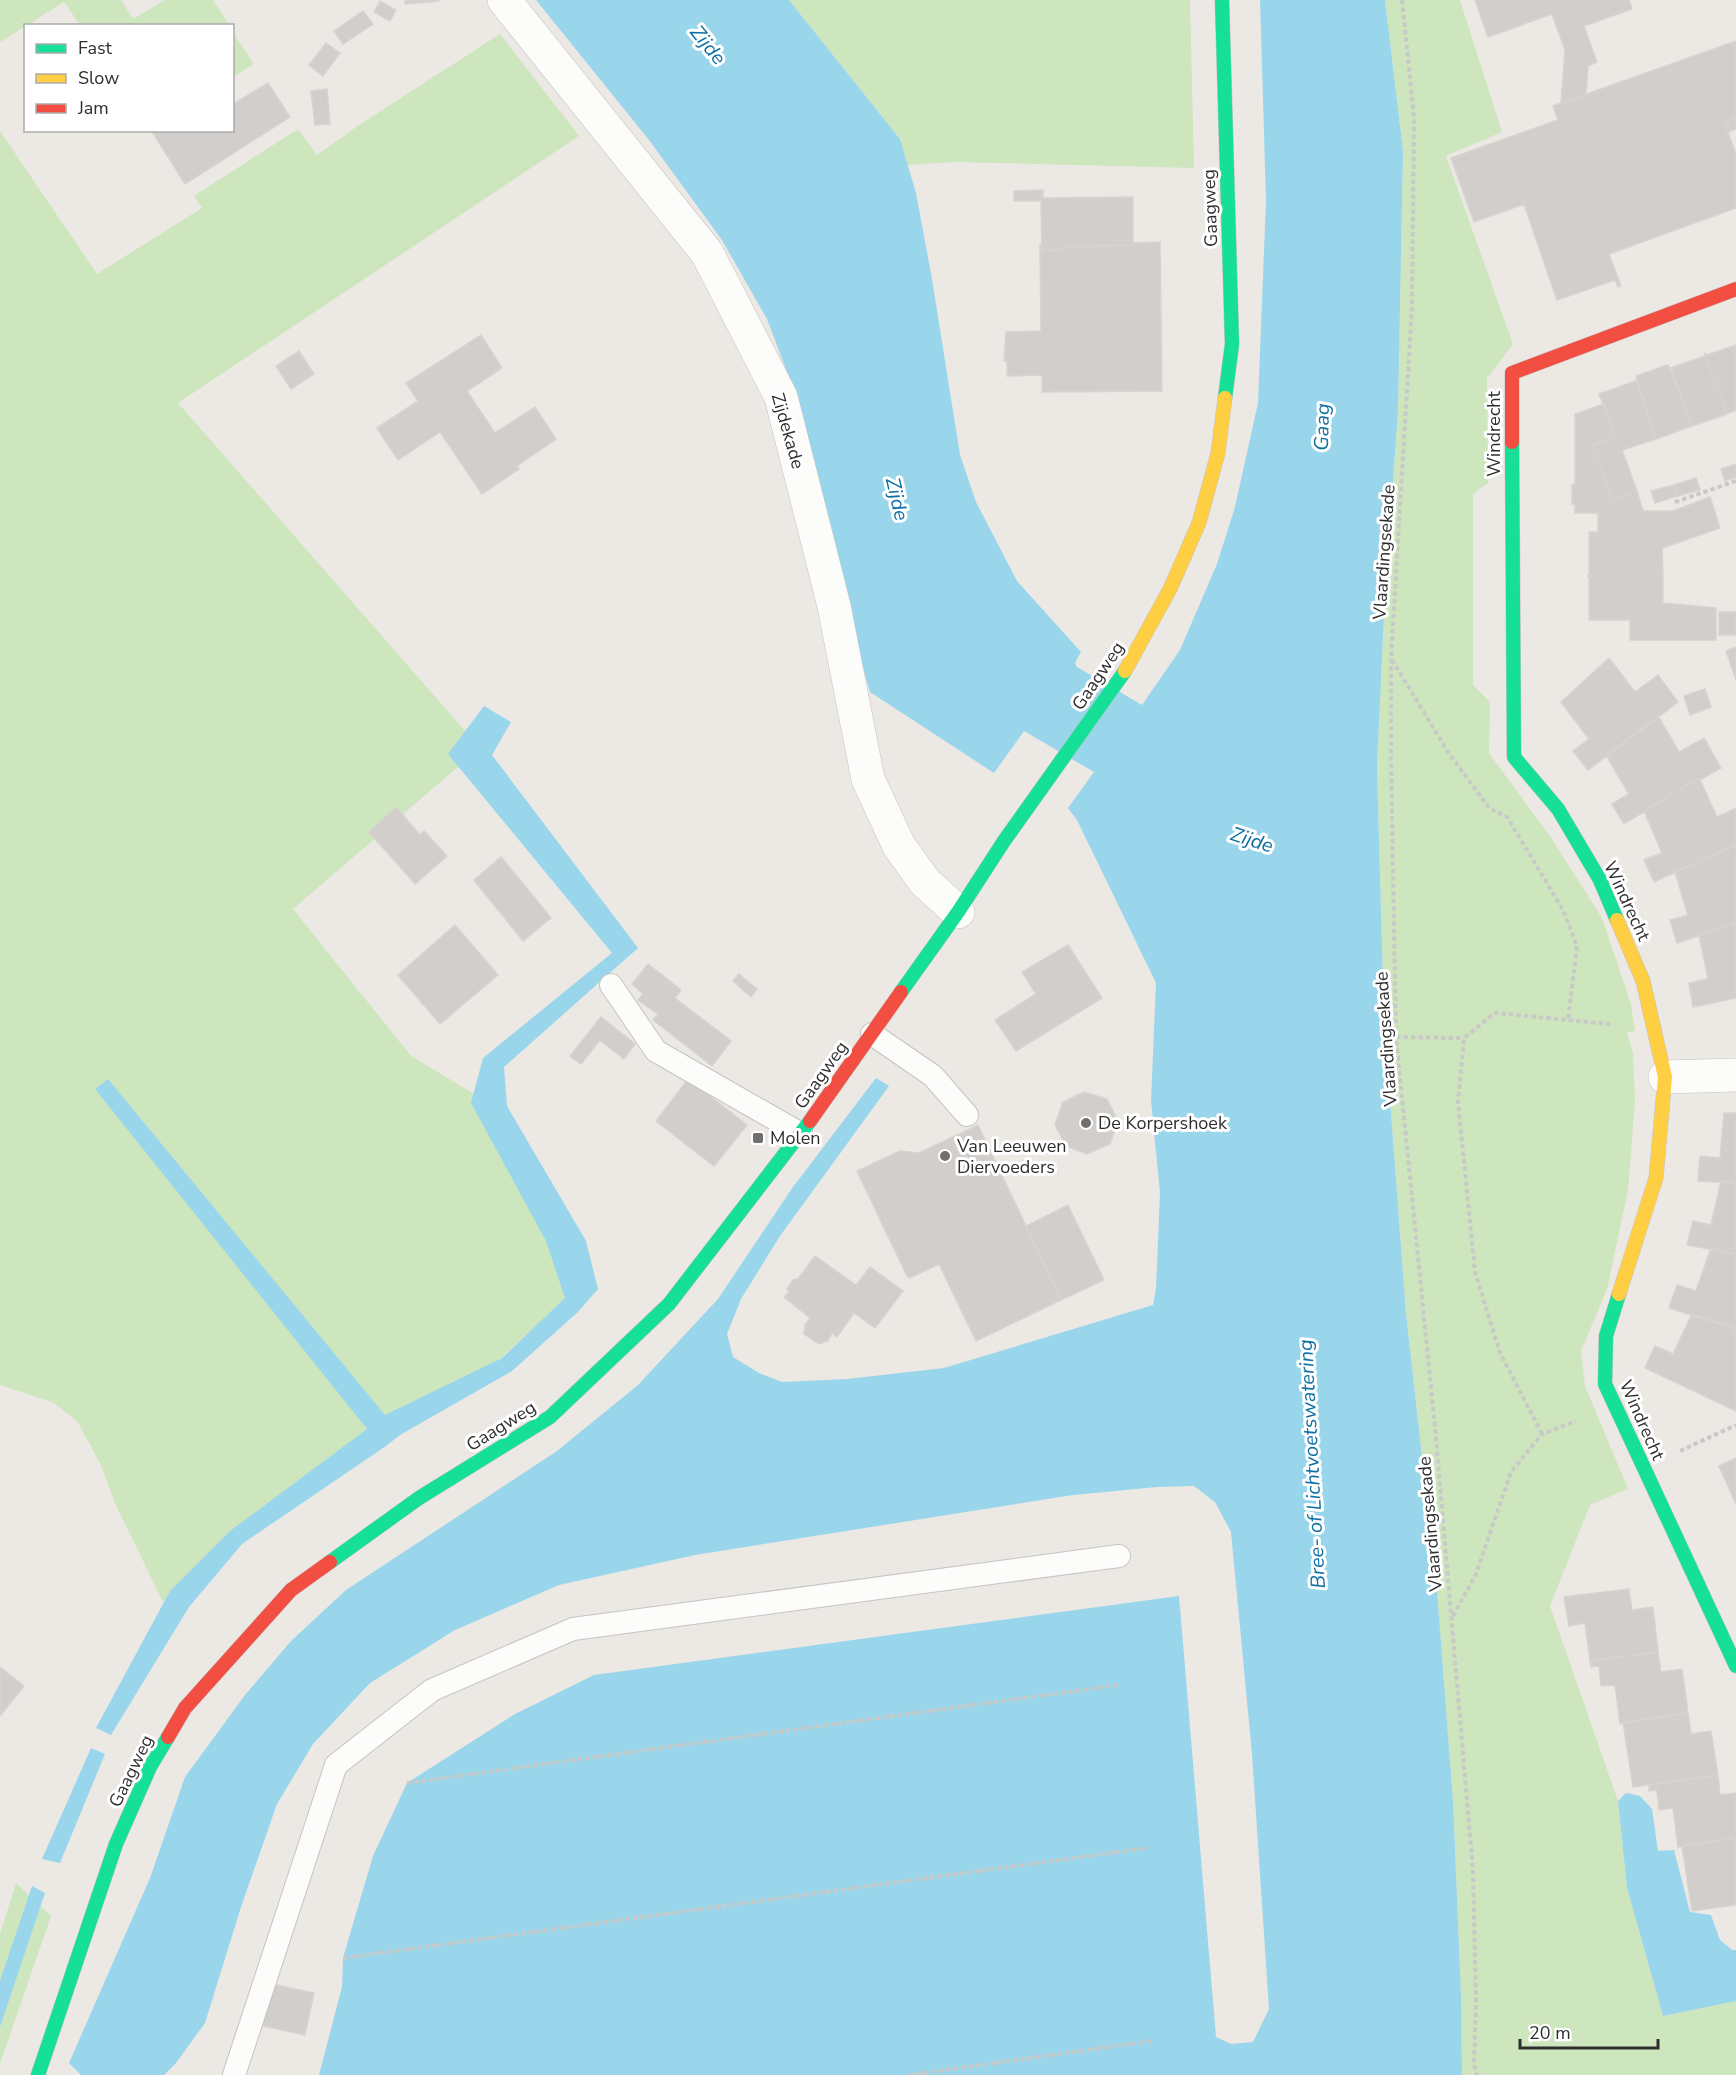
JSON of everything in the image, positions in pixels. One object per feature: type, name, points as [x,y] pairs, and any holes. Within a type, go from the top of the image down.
[{"type":"main road","name":"Gaagweg","points":[[38,2075],[116,1844],[150,1767],[185,1708],[291,1590],[419,1498],[550,1417],[669,1304],[801,1134],[1132,661],[1170,589],[1199,523],[1218,453],[1232,344],[1221,0]]},
{"type":"main road","name":"Windrecht","points":[[1736,290],[1512,373],[1514,757],[1558,809],[1600,880],[1643,981],[1665,1077],[1656,1178],[1606,1336],[1605,1384],[1736,1666]]},
{"type":"street","name":"Zijdekade","points":[[504,0],[707,253],[781,398],[834,606],[868,779],[899,846],[924,882],[958,912]]},
{"type":"street","points":[[1665,1077],[1736,1075]]},
{"type":"lane","points":[[611,985],[656,1051],[801,1134]]},
{"type":"lane","points":[[872,1034],[933,1076],[967,1115]]},
{"type":"lane","points":[[234,2075],[336,1765],[432,1690],[573,1629],[1119,1556]]},
{"type":"path","name":"Vlaardingsekade","points":[[1402,0],[1414,118],[1412,307],[1391,658],[1396,1037],[1452,1616],[1473,1870],[1476,2003],[1474,2066],[1477,2075]]},
{"type":"path","points":[[1675,502],[1736,481]]},
{"type":"path","points":[[1391,658],[1448,752],[1489,808],[1507,817],[1563,910],[1577,946],[1568,1020]]},
{"type":"path","points":[[1396,1037],[1464,1038],[1495,1014],[1654,1030]]},
{"type":"path","points":[[1464,1038],[1458,1102],[1475,1272],[1500,1353],[1542,1434]]},
{"type":"path","points":[[1452,1616],[1476,1574],[1511,1472],[1542,1434],[1614,1407]]},
{"type":"path","points":[[1643,1469],[1736,1425]]},
{"type":"path","points":[[407,1783],[1118,1685]]},
{"type":"path","points":[[344,1958],[1147,1848]]},
{"type":"path","points":[[909,2075],[1151,2041]]},
{"type":"green space","points":[[0,0],[121,0],[133,19],[165,0],[213,0],[228,24],[79,24],[64,2],[29,24],[24,24],[24,27],[0,42]]},
{"type":"green space","points":[[789,0],[1190,0],[1194,168],[955,162],[907,165],[900,139]]},
{"type":"green space","points":[[1385,0],[1460,0],[1502,132],[1446,156],[1513,344],[1487,378],[1488,483],[1473,494],[1473,685],[1490,702],[1489,753],[1552,839],[1602,918],[1631,1004],[1635,1031],[1627,1032],[1633,1053],[1635,1100],[1628,1191],[1607,1289],[1581,1351],[1585,1386],[1628,1489],[1590,1505],[1550,1606],[1618,1801],[1627,1888],[1663,2016],[1736,2001],[1736,2075],[1462,2075],[1453,1801],[1437,1590],[1406,1314],[1384,1019],[1377,766],[1385,594],[1398,410],[1403,151]]},
{"type":"green space","points":[[234,34],[254,64],[234,76]]},
{"type":"green space","points":[[500,34],[579,136],[178,403],[480,748],[293,909],[411,1056],[494,1106],[562,1242],[565,1299],[502,1357],[281,1496],[163,1602],[114,1501],[100,1463],[77,1421],[54,1403],[0,1385],[0,131],[97,274],[202,208],[194,196],[298,129],[317,155],[359,125]]},
{"type":"green space","points":[[16,1883],[51,1916],[0,2064],[0,1934]]},
{"type":"water","points":[[536,0],[789,0],[900,139],[916,193],[960,455],[976,502],[1017,581],[1081,652],[1075,663],[1077,667],[1142,705],[1180,650],[1217,564],[1235,507],[1258,403],[1266,201],[1260,0],[1385,0],[1403,151],[1398,410],[1385,594],[1377,766],[1384,1019],[1406,1314],[1437,1590],[1453,1801],[1462,2075],[319,2075],[342,1987],[343,1958],[373,1856],[407,1783],[515,1714],[594,1675],[1179,1596],[1216,2037],[1231,2044],[1253,2042],[1269,2009],[1252,1754],[1231,1532],[1215,1502],[1194,1486],[1073,1495],[695,1555],[559,1585],[455,1630],[370,1683],[313,1744],[277,1804],[241,1907],[205,2023],[176,2063],[164,2075],[81,2075],[69,2063],[150,1878],[185,1777],[245,1695],[291,1641],[346,1590],[557,1451],[638,1385],[718,1299],[793,1187],[876,1078],[889,1086],[780,1236],[741,1299],[727,1334],[733,1357],[759,1373],[782,1382],[847,1379],[944,1368],[1153,1305],[1156,1289],[1160,1193],[1151,1101],[1156,983],[1077,820],[1068,808],[1094,772],[1024,731],[994,773],[870,692],[857,647],[841,567],[798,401],[767,319],[722,240],[649,140]]},
{"type":"water","points":[[484,706],[511,722],[492,755],[638,948],[504,1067],[507,1106],[586,1241],[598,1289],[578,1312],[512,1371],[400,1435],[242,1544],[189,1607],[111,1735],[96,1728],[170,1591],[230,1531],[367,1429],[95,1089],[108,1079],[385,1415],[502,1358],[565,1298],[546,1241],[471,1103],[483,1058],[612,953],[448,754]]},
{"type":"water","points":[[91,1748],[105,1754],[60,1863],[42,1859]]},
{"type":"water","points":[[1626,1793],[1640,1796],[1652,1809],[1658,1851],[1674,1850],[1690,1912],[1711,1915],[1720,1940],[1732,1950],[1736,1950],[1736,2001],[1663,2016],[1627,1888],[1618,1801]]},
{"type":"water","points":[[32,1886],[45,1893],[0,2027],[0,1981]]},
{"type":"building","points":[[405,0],[439,0],[439,1],[405,4]]},
{"type":"building","points":[[1475,0],[1629,0],[1632,9],[1584,26],[1597,62],[1588,66],[1586,95],[1561,103],[1565,50],[1552,14],[1488,37]]},
{"type":"building","points":[[380,1],[396,10],[390,21],[374,12]]},
{"type":"building","points":[[363,11],[373,24],[343,44],[334,31]]},
{"type":"building","points":[[1736,41],[1736,118],[1724,122],[1736,154],[1736,208],[1609,254],[1621,286],[1618,287],[1615,280],[1557,300],[1524,204],[1474,222],[1451,158],[1558,120],[1553,106]]},
{"type":"building","points":[[326,43],[340,53],[323,76],[309,65]]},
{"type":"building","points":[[268,83],[290,117],[185,184],[152,132],[234,132],[234,104]]},
{"type":"building","points":[[327,89],[330,124],[315,125],[311,91]]},
{"type":"building","points":[[1736,118],[1736,129],[1728,132],[1724,122]]},
{"type":"building","points":[[1043,190],[1043,198],[1133,197],[1133,245],[1061,247],[1061,250],[1042,250],[1041,201],[1014,201],[1014,191]]},
{"type":"building","points":[[1160,242],[1162,391],[1042,392],[1042,375],[1007,376],[1007,361],[1004,361],[1006,332],[1041,331],[1040,244],[1042,244],[1042,250],[1061,250],[1061,247]]},
{"type":"building","points":[[481,335],[502,368],[467,391],[495,433],[535,407],[556,439],[517,466],[519,469],[482,494],[440,432],[398,460],[377,428],[418,401],[406,383]]},
{"type":"building","points":[[1736,345],[1736,410],[1727,414],[1705,354]]},
{"type":"building","points":[[299,351],[314,374],[291,389],[276,366]]},
{"type":"building","points":[[1705,354],[1727,414],[1692,426],[1671,368],[1705,356]]},
{"type":"building","points":[[1668,365],[1692,426],[1656,439],[1636,376]]},
{"type":"building","points":[[1636,381],[1656,439],[1622,450],[1637,491],[1612,500],[1592,445],[1616,437],[1599,394]]},
{"type":"building","points":[[1604,404],[1616,437],[1592,445],[1612,500],[1637,491],[1643,511],[1673,511],[1710,497],[1720,528],[1662,548],[1663,576],[1587,576],[1589,575],[1589,532],[1598,532],[1598,513],[1575,513],[1575,504],[1572,504],[1572,485],[1575,485],[1575,414]]},
{"type":"building","points":[[1736,464],[1736,477],[1725,481],[1721,469]]},
{"type":"building","points":[[1696,478],[1700,490],[1677,496],[1674,485]]},
{"type":"building","points":[[1674,485],[1677,496],[1655,503],[1651,491]]},
{"type":"building","points":[[1587,576],[1663,576],[1663,603],[1716,608],[1716,640],[1630,640],[1630,620],[1589,620],[1589,577]]},
{"type":"building","points":[[1719,612],[1736,612],[1736,635],[1719,635]]},
{"type":"building","points":[[1736,647],[1736,680],[1726,651]]},
{"type":"building","points":[[1609,658],[1635,692],[1658,675],[1678,702],[1588,770],[1573,751],[1589,739],[1561,702]]},
{"type":"building","points":[[1705,689],[1711,707],[1690,715],[1684,696]]},
{"type":"building","points":[[1658,716],[1679,752],[1704,738],[1721,768],[1700,780],[1699,778],[1624,824],[1612,804],[1629,794],[1606,755]]},
{"type":"building","points":[[1699,778],[1717,817],[1736,808],[1736,845],[1654,882],[1644,860],[1662,853],[1644,811]]},
{"type":"building","points":[[396,807],[420,835],[424,831],[447,856],[415,884],[369,832]]},
{"type":"building","points":[[1736,845],[1736,923],[1677,943],[1670,920],[1688,915],[1675,872]]},
{"type":"building","points":[[501,857],[551,918],[523,941],[474,880]]},
{"type":"building","points":[[1736,923],[1736,998],[1693,1007],[1689,983],[1708,979],[1699,935]]},
{"type":"building","points":[[455,925],[498,975],[440,1024],[398,975]]},
{"type":"building","points":[[1068,945],[1102,998],[1016,1051],[995,1020],[1036,994],[1022,972]]},
{"type":"building","points":[[648,964],[681,990],[675,998],[731,1041],[712,1066],[653,1020],[658,1014],[638,1000],[643,994],[632,984]]},
{"type":"building","points":[[739,974],[757,989],[751,997],[733,981]]},
{"type":"building","points":[[601,1017],[635,1044],[624,1059],[600,1040],[581,1064],[570,1056]]},
{"type":"building","points":[[688,1079],[747,1125],[714,1166],[656,1121]]},
{"type":"building","name":"De Korpershoek","points":[[1084,1092],[1107,1099],[1118,1121],[1110,1144],[1087,1154],[1066,1146],[1055,1125],[1063,1102]]},
{"type":"building","points":[[1724,1113],[1736,1113],[1736,1183],[1698,1181],[1700,1156],[1720,1158]]},
{"type":"building","points":[[978,1125],[1061,1300],[976,1341],[939,1264],[910,1278],[907,1276],[857,1171],[900,1151],[919,1153]]},
{"type":"building","points":[[1721,1181],[1736,1183],[1736,1254],[1687,1245],[1693,1221],[1711,1225]]},
{"type":"building","points":[[1068,1205],[1104,1280],[1061,1300],[1026,1226]]},
{"type":"building","points":[[1711,1248],[1736,1254],[1736,1329],[1669,1308],[1677,1285],[1696,1291]]},
{"type":"building","points":[[815,1256],[856,1285],[870,1267],[903,1291],[875,1328],[854,1313],[837,1337],[832,1333],[828,1341],[819,1344],[804,1334],[805,1325],[810,1318],[784,1297],[789,1292],[787,1289],[793,1280],[798,1279]]},
{"type":"building","points":[[1692,1314],[1736,1329],[1736,1411],[1645,1368],[1655,1346],[1673,1354]]},
{"type":"building","points":[[1736,1458],[1736,1504],[1719,1466]]},
{"type":"building","points":[[1629,1589],[1632,1610],[1653,1607],[1658,1652],[1590,1661],[1585,1623],[1569,1626],[1564,1597]]},
{"type":"building","points":[[1658,1652],[1661,1672],[1682,1669],[1688,1713],[1620,1724],[1615,1685],[1601,1686],[1599,1666],[1591,1667],[1590,1661]]},
{"type":"building","points":[[0,1667],[24,1686],[0,1716]]},
{"type":"building","points":[[1688,1713],[1691,1734],[1711,1731],[1718,1775],[1633,1787],[1623,1722]]},
{"type":"building","points":[[1718,1775],[1720,1795],[1736,1793],[1736,1838],[1678,1847],[1673,1808],[1659,1810],[1657,1790],[1649,1791],[1649,1786]]},
{"type":"building","points":[[1736,1838],[1736,1905],[1692,1911],[1682,1846]]},
{"type":"building","points":[[272,1984],[314,1993],[305,2035],[263,2026]]},
{"type":"traffic: fast","points":[[1222,0],[1232,344],[1225,398]]},
{"type":"traffic: fast","points":[[1512,442],[1514,757],[1558,809],[1600,880],[1617,920]]},
{"type":"traffic: fast","points":[[901,992],[958,912],[1004,841],[1125,671]]},
{"type":"traffic: fast","points":[[330,1562],[419,1498],[550,1417],[669,1304],[810,1121]]},
{"type":"traffic: fast","points":[[1619,1294],[1606,1336],[1605,1384],[1736,1666]]},
{"type":"traffic: fast","points":[[38,2075],[116,1844],[150,1767],[168,1737]]},
{"type":"traffic: slow","points":[[1125,671],[1170,589],[1199,523],[1218,453],[1225,398]]},
{"type":"traffic: slow","points":[[1617,920],[1643,981],[1665,1077],[1656,1178],[1619,1294]]},
{"type":"traffic: jam","points":[[1512,442],[1512,373],[1736,289]]},
{"type":"traffic: jam","points":[[810,1121],[901,992]]},
{"type":"traffic: jam","points":[[168,1737],[185,1708],[291,1590],[330,1562]]},
{"type":"place","name":"De Korpershoek","points":[[1086,1123]]},
{"type":"place","name":"Molen","points":[[758,1138]]},
{"type":"place","name":"Van Leeuwen Diervoeders","points":[[945,1156]]},
{"type":"water label","name":"Zijde","points":[[708,45]]},
{"type":"water label","name":"Gaag","points":[[1322,427]]},
{"type":"water label","name":"Zijde","points":[[897,499]]},
{"type":"water label","name":"Zijde","points":[[1252,840]]},
{"type":"water label","name":"Bree- of Lichtvoetswatering","points":[[1312,1464]]}]
